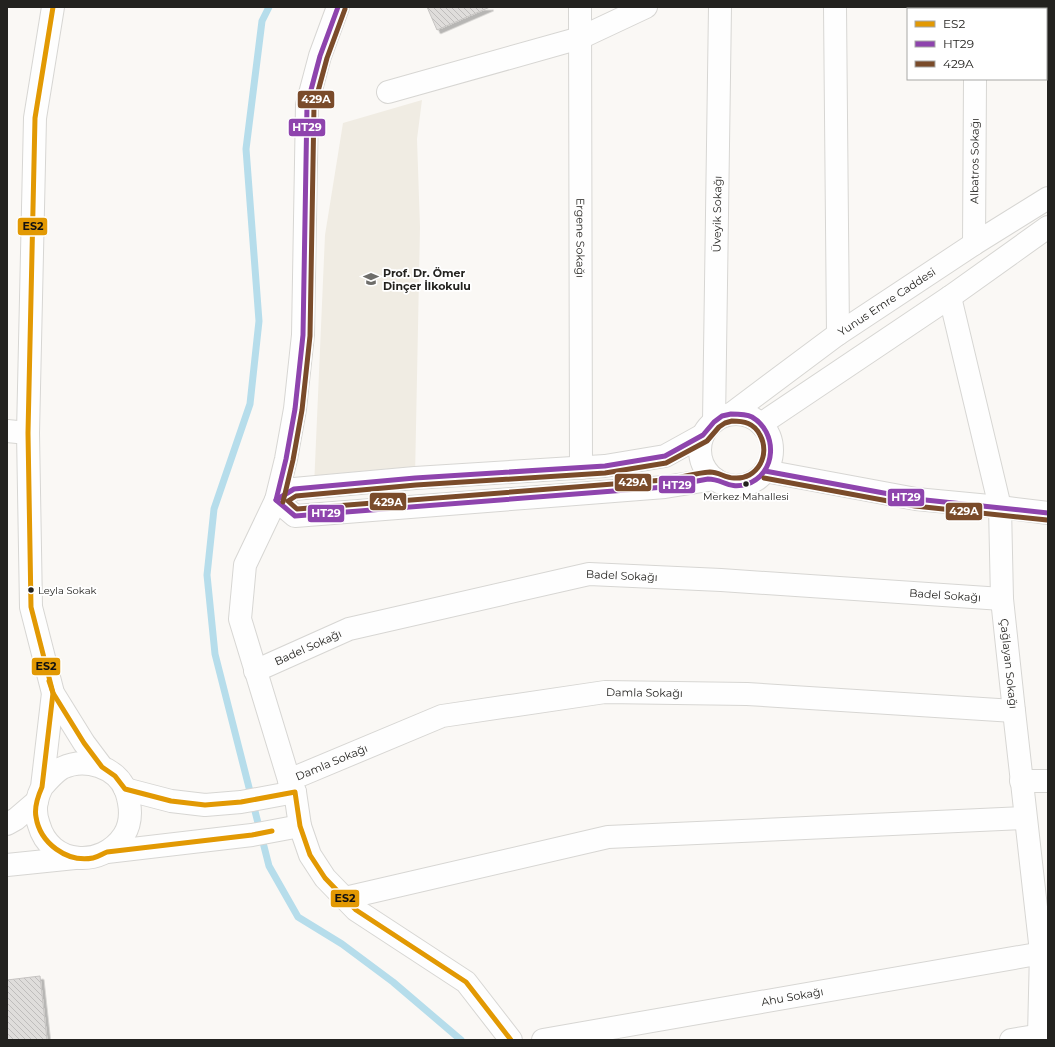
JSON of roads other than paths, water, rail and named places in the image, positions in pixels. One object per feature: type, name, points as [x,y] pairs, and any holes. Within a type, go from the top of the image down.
[{"type":"street","points":[[53,7],[35,118],[17,432],[32,607],[52,693],[84,743],[102,767],[115,776],[125,789],[130,803],[130,817],[126,831],[118,843],[107,852]]},
{"type":"street","points":[[338,7],[320,56],[307,105],[303,335],[286,459],[276,500],[245,565],[240,619],[288,789],[294,827],[310,855],[325,878],[356,910],[466,982],[511,1040]]},
{"type":"street","name":"Ergene Sokağı","points":[[580,7],[582,468]]},
{"type":"street","points":[[388,92],[580,38],[646,7]]},
{"type":"street","name":"Üveyik Sokağı","points":[[716,423],[720,7]]},
{"type":"street","points":[[835,7],[838,334]]},
{"type":"street","name":"Albatros Sokağı","points":[[974,244],[975,80]]},
{"type":"street","name":"Yunus Emre Caddesi","points":[[276,500],[294,490],[314,487],[415,478],[605,466],[665,456],[716,423],[838,334],[974,244],[1048,198]]},
{"type":"street","points":[[761,424],[950,297],[1048,227]]},
{"type":"street","name":"Çağlayan Sokağı","points":[[950,297],[1000,507],[1002,599],[1025,818],[1044,952],[1044,1034]]},
{"type":"street","points":[[742,414],[761,424],[767,432],[771,442],[772,452],[770,462],[765,471],[755,480],[743,485],[733,486],[715,479],[706,470],[701,459],[700,447],[716,423],[742,414]]},
{"type":"street","points":[[765,471],[916,499],[1048,513]]},
{"type":"street","points":[[276,500],[295,516],[665,488],[715,479]]},
{"type":"street","name":"Badel Sokağı","points":[[255,671],[349,629],[589,574],[721,580],[1002,599]]},
{"type":"street","name":"Damla Sokağı","points":[[125,789],[171,800],[205,805],[241,802],[288,789],[442,716],[605,692],[747,694],[1014,711]]},
{"type":"street","points":[[52,693],[36,817],[41,832],[50,845],[62,854],[77,858]]},
{"type":"street","points":[[7,824],[16,819],[39,794],[51,776],[62,768],[75,764],[88,764],[102,767]]},
{"type":"street","points":[[1021,780],[1048,781]]},
{"type":"street","points":[[345,898],[608,837],[1025,818]]},
{"type":"street","points":[[7,865],[77,858],[92,858],[107,852],[252,835],[294,827]]},
{"type":"street","name":"Ahu Sokağı","points":[[543,1040],[1044,952]]},
{"type":"street","points":[[1011,1040],[1044,1034]]},
{"type":"waterway","points":[[269,7],[262,21],[246,149],[259,321],[250,404],[214,509],[207,575],[215,654],[269,866],[298,917],[342,944],[393,982],[461,1040]]},
{"type":"place","name":"Prof. Dr. Ömer Dinçer İlkokulu","points":[[371,279]]},
{"type":"place","name":"Merkez Mahallesi","points":[[746,484]]},
{"type":"place","name":"Leyla Sokak","points":[[31,590]]}]
